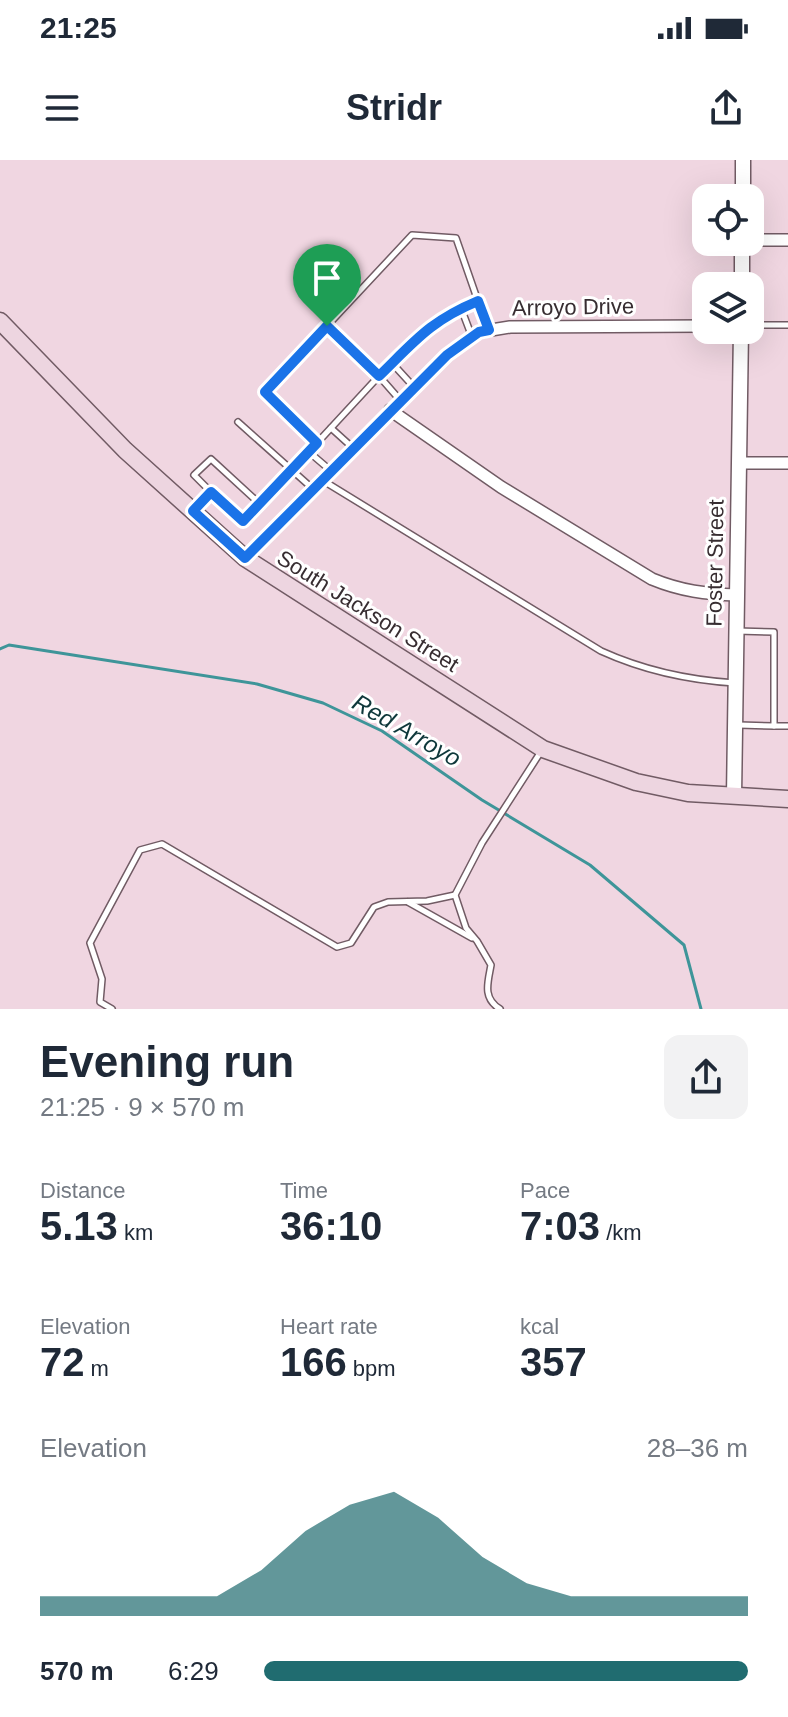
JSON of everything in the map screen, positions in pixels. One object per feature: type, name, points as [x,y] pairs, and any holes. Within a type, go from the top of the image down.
[{"type":"main road","name":"South Jackson Street","points":[[0,321],[125,450],[245,558],[543,749],[636,782],[688,793],[788,799]]},
{"type":"street","points":[[743,160],[743,184]]},
{"type":"street","points":[[764,240],[788,240]]},
{"type":"street","name":"Arroyo Drive","points":[[245,558],[414,386],[472,337],[489,330],[510,327],[692,326]]},
{"type":"street","name":"Foster Street","points":[[734,796],[741,344]]},
{"type":"street","points":[[390,410],[501,487],[652,579],[700,594],[737,595]]},
{"type":"street","points":[[739,463],[788,463]]},
{"type":"lane","points":[[317,443],[265,392],[412,235],[456,238],[489,330]]},
{"type":"lane","points":[[260,504],[211,459],[194,475],[243,521],[260,504],[292,471],[379,376],[423,332],[478,301]]},
{"type":"lane","points":[[461,308],[472,337]]},
{"type":"lane","points":[[764,325],[788,325]]},
{"type":"lane","points":[[327,326],[400,400]]},
{"type":"lane","points":[[392,363],[414,386]]},
{"type":"lane","points":[[238,422],[292,471],[601,651],[634,666],[669,675],[735,683]]},
{"type":"lane","points":[[331,428],[352,447]]},
{"type":"lane","points":[[309,452],[331,470]]},
{"type":"lane","points":[[193,511],[211,492]]},
{"type":"lane","points":[[736,631],[774,632],[774,726]]},
{"type":"lane","points":[[735,725],[788,726]]},
{"type":"lane","points":[[500,1009],[493,1004],[486,990],[491,965],[466,928],[455,895],[482,843],[543,749]]},
{"type":"lane","points":[[112,1009],[100,1002],[102,979],[90,943],[140,850],[162,844],[337,947],[351,943],[374,907],[388,902],[427,901],[455,895]]},
{"type":"lane","points":[[407,902],[477,941]]},
{"type":"waterway","name":"Red Arroyo","points":[[0,649],[9,645],[257,684],[323,703],[382,731],[482,800],[590,865],[684,945],[701,1009]]},
{"type":"route","points":[[478,301],[489,330],[479,332],[447,355],[352,447],[245,558],[193,511],[211,492],[243,521],[317,443],[265,392],[327,326],[379,376],[423,332],[461,308],[478,301]]}]
